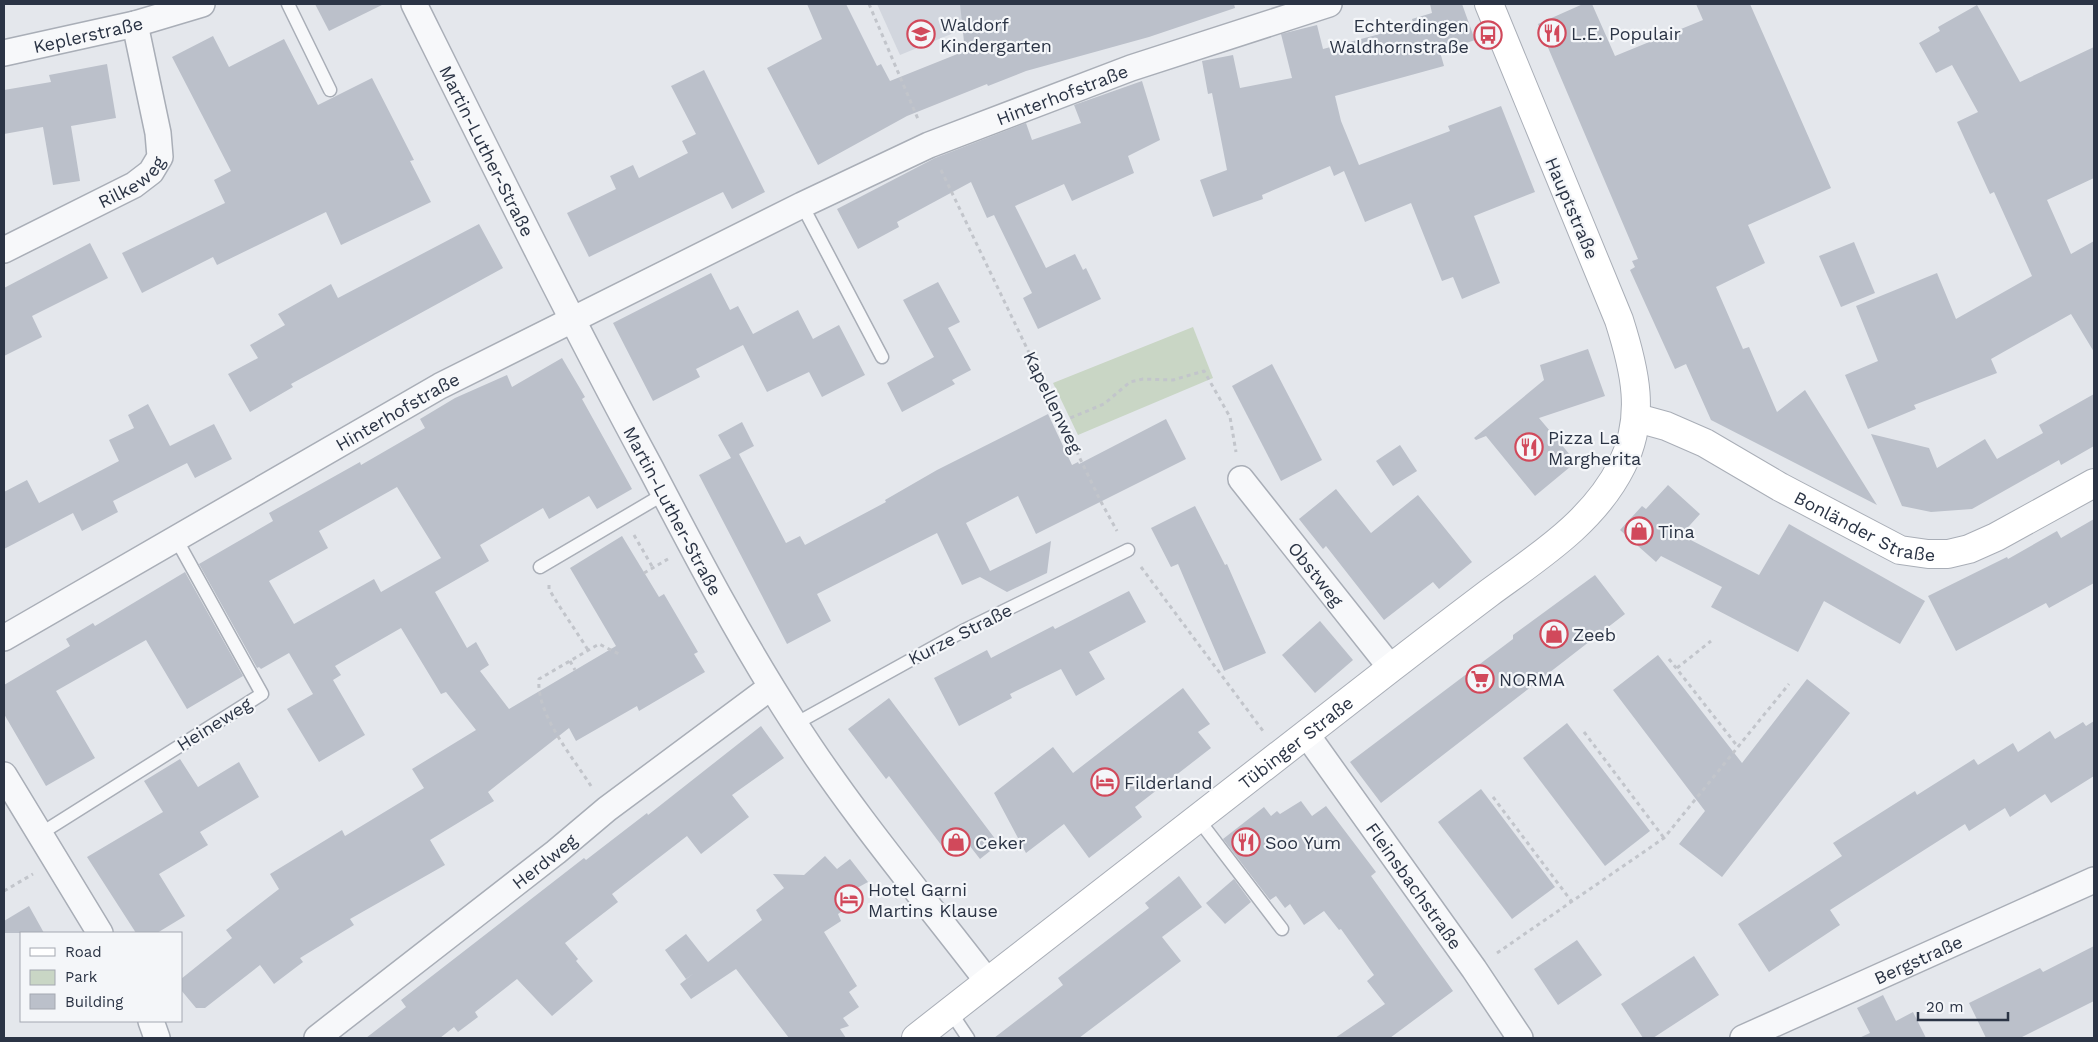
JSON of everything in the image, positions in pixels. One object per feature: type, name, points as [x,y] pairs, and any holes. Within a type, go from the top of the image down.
[{"type":"main road","name":"Hauptstraße","points":[[1489,4],[1619,320],[1633,374],[1637,418]]},
{"type":"main road","name":"Bonländer Straße","points":[[1637,418],[1666,426],[1704,443],[1780,488],[1900,550],[1928,554],[1948,554],[1987,541],[2094,483]]},
{"type":"main road","name":"Tübinger Straße","points":[[916,1038],[1575,527],[1594,506],[1621,467],[1637,418]]},
{"type":"street","name":"Keplerstraße","points":[[4,52],[136,24],[202,4]]},
{"type":"street","name":"Martin-Luther-Straße","points":[[414,4],[573,320],[664,494],[771,687],[870,829],[988,982]]},
{"type":"street","name":"Hinterhofstraße","points":[[4,638],[440,386],[802,205],[929,146],[1131,68],[1329,4]]},
{"type":"street","name":"Rilkeweg","points":[[4,250],[134,185],[151,172],[156,164],[160,157],[158,133],[136,24]]},
{"type":"street","name":"Obstweg","points":[[1241,479],[1391,668]]},
{"type":"street","name":"Herdweg","points":[[317,1038],[556,852],[606,809],[771,687]]},
{"type":"street","name":"Fleinsbachstraße","points":[[1307,735],[1474,969],[1520,1038]]},
{"type":"street","points":[[4,775],[99,932]]},
{"type":"street","name":"Bergstraße","points":[[1743,1038],[2094,880]]},
{"type":"street","points":[[150,1022],[157,1038]]},
{"type":"lane","points":[[288,4],[330,90]]},
{"type":"lane","points":[[802,205],[882,357]]},
{"type":"lane","points":[[540,567],[664,494]]},
{"type":"lane","name":"Heineweg","points":[[40,834],[262,694],[176,537]]},
{"type":"lane","name":"Kurze Straße","points":[[795,724],[964,631],[1128,550]]},
{"type":"lane","points":[[1198,819],[1282,928]]},
{"type":"lane","points":[[950,1011],[968,1038]]},
{"type":"path","name":"Kapellenweg","points":[[869,4],[929,146],[1100,500],[1128,550],[1265,734]]},
{"type":"path","points":[[1063,422],[1104,404],[1130,382],[1143,378],[1173,380],[1204,371],[1230,417],[1241,479]]},
{"type":"path","points":[[630,528],[653,568]]},
{"type":"path","points":[[550,577],[549,589],[588,650]]},
{"type":"path","points":[[1677,668],[1711,641]]},
{"type":"path","points":[[606,809],[547,716],[538,691],[539,678],[599,644],[618,654]]},
{"type":"path","points":[[1669,659],[1738,747]]},
{"type":"path","points":[[570,661],[575,670]]},
{"type":"path","points":[[1474,969],[1664,838],[1789,684]]},
{"type":"path","points":[[1584,732],[1664,838]]},
{"type":"path","points":[[1493,797],[1572,902]]},
{"type":"path","points":[[4,892],[56,861]]},
{"type":"shaded area","name":"Waldorf Kindergarten","points":[[877,4],[1004,4],[1005,12],[900,55]]},
{"type":"green space","points":[[1193,327],[1213,378],[1078,435],[1053,383]]},
{"type":"building","points":[[315,4],[384,4],[329,31]]},
{"type":"building","points":[[807,4],[846,4],[877,66],[881,64],[890,81],[965,51],[960,4],[1234,4],[1235,8],[1149,37],[1026,71],[988,86],[987,84],[907,116],[818,165],[767,68],[822,39]]},
{"type":"building","points":[[1430,4],[1462,4],[1475,40],[1440,52],[1444,66],[1335,96],[1341,121],[1359,165],[1450,131],[1448,126],[1501,106],[1535,192],[1474,216],[1500,283],[1462,299],[1453,277],[1442,281],[1411,203],[1365,222],[1344,171],[1334,176],[1330,166],[1262,195],[1263,199],[1213,217],[1200,180],[1227,170],[1212,93],[1208,94],[1202,61],[1233,55],[1240,88],[1292,78],[1281,34],[1317,25],[1323,49],[1414,25],[1412,19],[1432,13]]},
{"type":"building","points":[[1583,4],[1592,4],[1615,56],[1703,20],[1696,4],[1750,4],[1831,188],[1748,225],[1765,263],[1716,287],[1743,349],[1749,347],[1777,412],[1805,390],[1877,505],[1711,420],[1686,364],[1675,369],[1630,270],[1635,267],[1632,261],[1638,259],[1538,24]]},
{"type":"building","points":[[1977,5],[2020,82],[2094,47],[2094,178],[2047,200],[2071,254],[2094,241],[2094,352],[2071,314],[1991,359],[1997,373],[1914,405],[1916,409],[1868,429],[1845,375],[1878,361],[1856,306],[1937,273],[1956,319],[2032,276],[1994,192],[1990,194],[1957,122],[1978,112],[1952,65],[1936,73],[1919,43],[1940,31],[1938,27]]},
{"type":"building","points":[[213,36],[229,67],[284,39],[318,105],[372,78],[414,160],[410,161],[431,202],[341,245],[326,212],[217,265],[213,257],[142,293],[122,253],[225,203],[214,180],[231,171],[172,57]]},
{"type":"building","points":[[107,64],[116,118],[71,126],[80,181],[53,185],[43,127],[4,134],[4,90],[51,82],[49,75]]},
{"type":"building","points":[[704,70],[765,192],[732,209],[723,192],[589,257],[567,213],[616,189],[610,176],[633,165],[639,178],[688,153],[682,141],[696,134],[671,86]]},
{"type":"building","points":[[1142,81],[1160,140],[1128,156],[1134,173],[1072,201],[1064,184],[1015,206],[1046,268],[1075,254],[1083,270],[1086,268],[1101,299],[1038,329],[1023,298],[1032,293],[994,215],[987,218],[971,182],[897,222],[899,227],[858,249],[837,209],[935,158],[1026,123],[1032,140],[1081,123],[1074,105]]},
{"type":"building","points":[[479,224],[503,268],[291,384],[293,387],[250,412],[228,374],[258,358],[250,345],[285,325],[278,314],[331,284],[338,298]]},
{"type":"building","points":[[1854,242],[1875,293],[1841,307],[1819,256]]},
{"type":"building","points":[[90,243],[108,278],[32,316],[42,337],[4,356],[4,288]]},
{"type":"building","points":[[711,273],[730,310],[738,306],[753,334],[798,310],[813,339],[839,325],[865,375],[822,397],[809,372],[767,392],[743,345],[696,369],[700,377],[653,401],[613,323]]},
{"type":"building","points":[[938,282],[960,322],[948,328],[971,370],[952,380],[955,384],[902,412],[887,383],[934,357],[903,300]]},
{"type":"building","points":[[1588,349],[1605,396],[1539,418],[1576,462],[1535,496],[1486,436],[1476,440],[1474,438],[1544,380],[1540,365]]},
{"type":"building","points":[[562,358],[585,397],[582,399],[632,489],[597,509],[589,496],[549,519],[543,508],[480,545],[489,561],[435,592],[467,648],[476,642],[489,665],[480,671],[509,709],[616,646],[570,568],[622,536],[659,597],[664,594],[698,652],[694,654],[705,672],[639,711],[637,706],[576,741],[569,728],[488,792],[494,801],[430,840],[445,865],[350,919],[354,925],[300,958],[303,962],[274,984],[260,965],[205,1008],[196,1008],[182,991],[182,978],[232,938],[226,930],[279,889],[270,874],[342,830],[345,836],[424,788],[412,769],[476,730],[446,692],[441,694],[401,628],[335,666],[341,675],[333,680],[365,735],[319,762],[287,709],[313,694],[289,653],[261,669],[257,668],[199,564],[273,521],[269,513],[360,462],[361,465],[425,428],[420,419],[455,398],[507,375],[512,387]],"holes":[[[397,487],[441,558],[381,592],[374,579],[294,624],[269,581],[328,548],[319,531]]]},
{"type":"building","points":[[1272,364],[1322,460],[1281,481],[1232,386]]},
{"type":"building","points":[[2094,394],[2094,446],[2061,465],[2059,460],[1972,509],[1931,512],[1902,506],[1871,434],[1929,448],[1937,468],[1985,439],[1997,459],[2043,433],[2039,425]]},
{"type":"building","points":[[148,404],[170,446],[214,424],[232,459],[195,478],[187,463],[113,501],[118,512],[82,531],[73,513],[4,549],[4,492],[27,480],[39,503],[119,461],[109,440],[134,428],[128,415]]},
{"type":"building","points":[[1048,414],[1072,465],[1078,462],[1079,464],[1166,419],[1186,459],[1036,534],[1018,496],[966,523],[990,571],[1051,541],[1047,573],[1007,592],[980,577],[962,585],[937,533],[817,594],[831,621],[787,644],[699,475],[731,458],[718,435],[742,422],[754,446],[739,454],[786,543],[800,536],[805,545],[886,502],[885,500],[937,470]]},
{"type":"building","points":[[1400,445],[1417,471],[1393,486],[1376,461]]},
{"type":"building","points":[[1668,485],[1700,514],[1681,535],[1759,575],[1789,524],[1925,601],[1900,644],[1824,601],[1798,652],[1711,607],[1722,587],[1661,556],[1656,562],[1620,530],[1642,506],[1646,509]]},
{"type":"building","points":[[1336,489],[1371,533],[1418,495],[1472,562],[1439,589],[1433,582],[1384,620],[1326,546],[1323,549],[1299,519]]},
{"type":"building","points":[[1195,506],[1225,565],[1227,564],[1266,653],[1224,671],[1178,564],[1171,567],[1151,528]]},
{"type":"building","points":[[2094,519],[2094,583],[2049,608],[2046,603],[1956,651],[1928,596],[2007,557],[2008,559],[2057,531],[2061,538]]},
{"type":"building","points":[[185,572],[243,676],[187,709],[146,640],[56,691],[95,758],[46,786],[4,714],[4,685],[70,646],[66,639],[93,623],[95,626]]},
{"type":"building","points":[[1595,575],[1625,614],[1381,803],[1350,762],[1513,639],[1513,635]]},
{"type":"building","points":[[1129,591],[1146,622],[1089,652],[1105,679],[1076,696],[1061,669],[1010,694],[1012,698],[959,726],[934,678],[987,650],[991,658],[1053,626],[1055,629]]},
{"type":"building","points":[[1320,621],[1353,660],[1315,693],[1282,655]]},
{"type":"building","points":[[1658,655],[1742,763],[1807,679],[1850,713],[1722,877],[1679,844],[1705,811],[1613,690]]},
{"type":"building","points":[[1183,688],[1210,724],[1198,732],[1211,748],[1135,807],[1142,817],[1089,858],[1064,824],[1026,853],[994,793],[1053,747],[1073,773]]},
{"type":"building","points":[[889,698],[999,844],[980,859],[966,841],[948,854],[889,776],[886,779],[848,729]]},
{"type":"building","points":[[2094,721],[2094,776],[2051,803],[2045,794],[2010,817],[2005,808],[1969,831],[1965,824],[1830,910],[1840,925],[1769,972],[1738,924],[1842,856],[1833,843],[1915,791],[1917,795],[1974,759],[1978,765],[2013,743],[2018,752],[2050,731],[2055,739],[2083,722],[2086,726]]},
{"type":"building","points":[[1567,723],[1650,831],[1605,866],[1523,758]]},
{"type":"building","points":[[761,726],[784,758],[732,795],[749,817],[701,854],[687,836],[612,894],[618,902],[565,943],[578,959],[576,961],[593,981],[552,1016],[517,979],[475,1012],[478,1017],[458,1032],[454,1027],[440,1038],[366,1038],[406,1007],[401,1000],[584,858],[586,860],[647,813],[648,815]]},
{"type":"building","points":[[180,759],[198,787],[239,762],[259,797],[200,832],[208,845],[159,874],[185,916],[159,932],[135,932],[87,857],[163,812],[144,781]]},
{"type":"building","points":[[1481,789],[1555,887],[1512,919],[1438,822]]},
{"type":"building","points":[[1301,801],[1312,816],[1326,806],[1376,872],[1371,876],[1453,991],[1390,1038],[1335,1038],[1385,1004],[1367,981],[1374,975],[1341,929],[1339,930],[1324,911],[1304,925],[1290,904],[1285,908],[1276,896],[1270,900],[1223,839],[1264,807],[1271,816],[1277,811],[1280,814]]},
{"type":"building","points":[[825,856],[837,869],[850,859],[868,882],[857,888],[853,904],[838,914],[841,921],[824,932],[857,986],[849,992],[859,1007],[843,1018],[849,1026],[840,1029],[846,1038],[789,1038],[736,969],[691,999],[680,984],[694,973],[686,979],[665,950],[686,934],[708,962],[762,920],[756,910],[784,888],[773,874],[804,875]]},
{"type":"building","points":[[1179,876],[1202,907],[1162,937],[1181,961],[1079,1038],[994,1038],[1063,985],[1058,978],[1149,908],[1145,903]]},
{"type":"building","points":[[1234,879],[1251,902],[1225,924],[1206,903]]},
{"type":"building","points":[[29,906],[43,932],[4,933],[4,921]]},
{"type":"building","points":[[1577,940],[1602,975],[1558,1005],[1534,969]]},
{"type":"building","points":[[2094,946],[2094,1001],[2020,1038],[1986,1038],[1969,1003],[2040,968],[2043,972]]},
{"type":"building","points":[[1694,956],[1719,995],[1653,1038],[1643,1038],[1621,1004]]},
{"type":"building","points":[[1883,995],[1896,1021],[1913,1012],[1926,1038],[1859,1038],[1870,1033],[1857,1008]]},
{"type":"place","name":"L.E. Populair","points":[[1552,33]]},
{"type":"place","name":"Waldorf Kindergarten","points":[[921,34]]},
{"type":"place","name":"Echterdingen Waldhornstraße","points":[[1488,35]]},
{"type":"place","name":"Pizza La Margherita","points":[[1529,447]]},
{"type":"place","name":"Tina","points":[[1639,531]]},
{"type":"place","name":"Zeeb","points":[[1554,634]]},
{"type":"place","name":"NORMA","points":[[1480,679]]},
{"type":"place","name":"Filderland","points":[[1105,782]]},
{"type":"place","name":"Ceker","points":[[956,842]]},
{"type":"place","name":"Soo Yum","points":[[1246,842]]},
{"type":"place","name":"Hotel Garni Martins Klause","points":[[849,899]]}]
